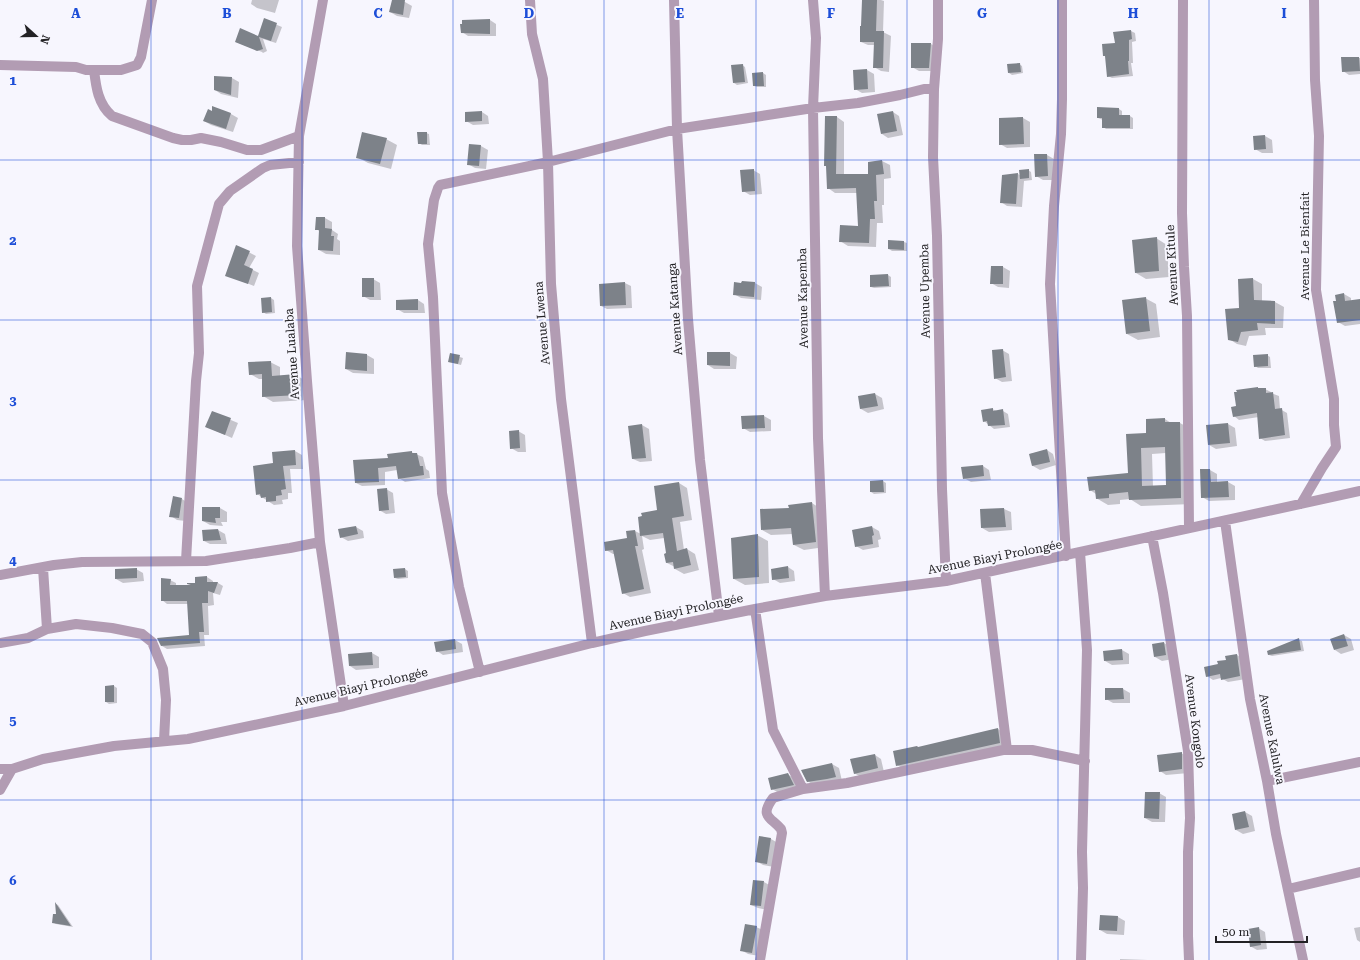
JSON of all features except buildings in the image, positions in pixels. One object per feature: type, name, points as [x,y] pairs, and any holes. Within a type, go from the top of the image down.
[{"type":"street","points":[[0,65],[76,67],[86,70],[121,70],[137,64],[141,57],[152,0]]},
{"type":"street","name":"Avenue Lualaba","points":[[323,0],[299,136],[297,246],[320,542],[344,706]]},
{"type":"street","name":"Avenue Lwena","points":[[530,0],[532,34],[543,79],[548,162],[551,284],[561,399],[592,643]]},
{"type":"street","name":"Avenue Katanga","points":[[674,0],[677,129],[688,319],[700,460],[719,616]]},
{"type":"street","name":"Avenue Kapemba","points":[[813,0],[816,38],[813,108],[818,438],[825,596]]},
{"type":"street","name":"Avenue Upemba","points":[[938,0],[938,39],[934,89],[933,157],[937,236],[946,581]]},
{"type":"street","points":[[1062,0],[1061,134],[1054,206],[1050,284],[1066,556]]},
{"type":"street","name":"Avenue Kitule","points":[[1183,0],[1182,213],[1187,316],[1189,528]]},
{"type":"street","name":"Avenue Le Bienfait","points":[[1301,504],[1336,447],[1334,398],[1316,290],[1319,136],[1315,80],[1314,0]]},
{"type":"street","points":[[94,70],[99,95],[105,110],[112,116],[173,138],[191,140],[201,138],[247,150],[261,150],[299,136]]},
{"type":"street","points":[[480,672],[459,587],[442,493],[433,296],[428,244],[434,200],[440,185],[548,162],[677,129],[813,108],[858,103],[924,89],[934,89]]},
{"type":"street","points":[[186,562],[196,381],[199,353],[197,286],[216,211],[222,198],[263,168],[270,165],[299,162]]},
{"type":"street","name":"Avenue Biayi Prolongée","points":[[0,769],[12,769],[43,759],[114,746],[188,739],[344,706],[592,643],[755,608],[825,596],[946,581],[1360,491]]},
{"type":"street","name":"Avenue Kalulwa","points":[[1225,521],[1250,699],[1276,834],[1303,960]]},
{"type":"street","name":"Avenue Kongolo","points":[[1152,536],[1170,635],[1188,751],[1190,818],[1188,852],[1189,960]]},
{"type":"street","points":[[0,576],[82,562],[206,561],[320,542]]},
{"type":"street","points":[[1080,552],[1087,650],[1081,960]]},
{"type":"street","points":[[43,568],[47,629]]},
{"type":"street","points":[[985,573],[1007,750]]},
{"type":"street","points":[[755,608],[773,730],[803,789]]},
{"type":"street","points":[[0,643],[28,638],[47,629],[76,624],[112,628],[142,634],[152,642],[162,669],[166,700],[164,741]]},
{"type":"street","points":[[760,960],[782,833],[782,830],[768,818],[767,812],[770,801],[773,798],[803,789],[847,783],[1007,750],[1032,750],[1084,761]]},
{"type":"street","points":[[1267,781],[1360,762]]},
{"type":"street","points":[[0,790],[12,769]]},
{"type":"street","points":[[1288,889],[1360,872]]}]
